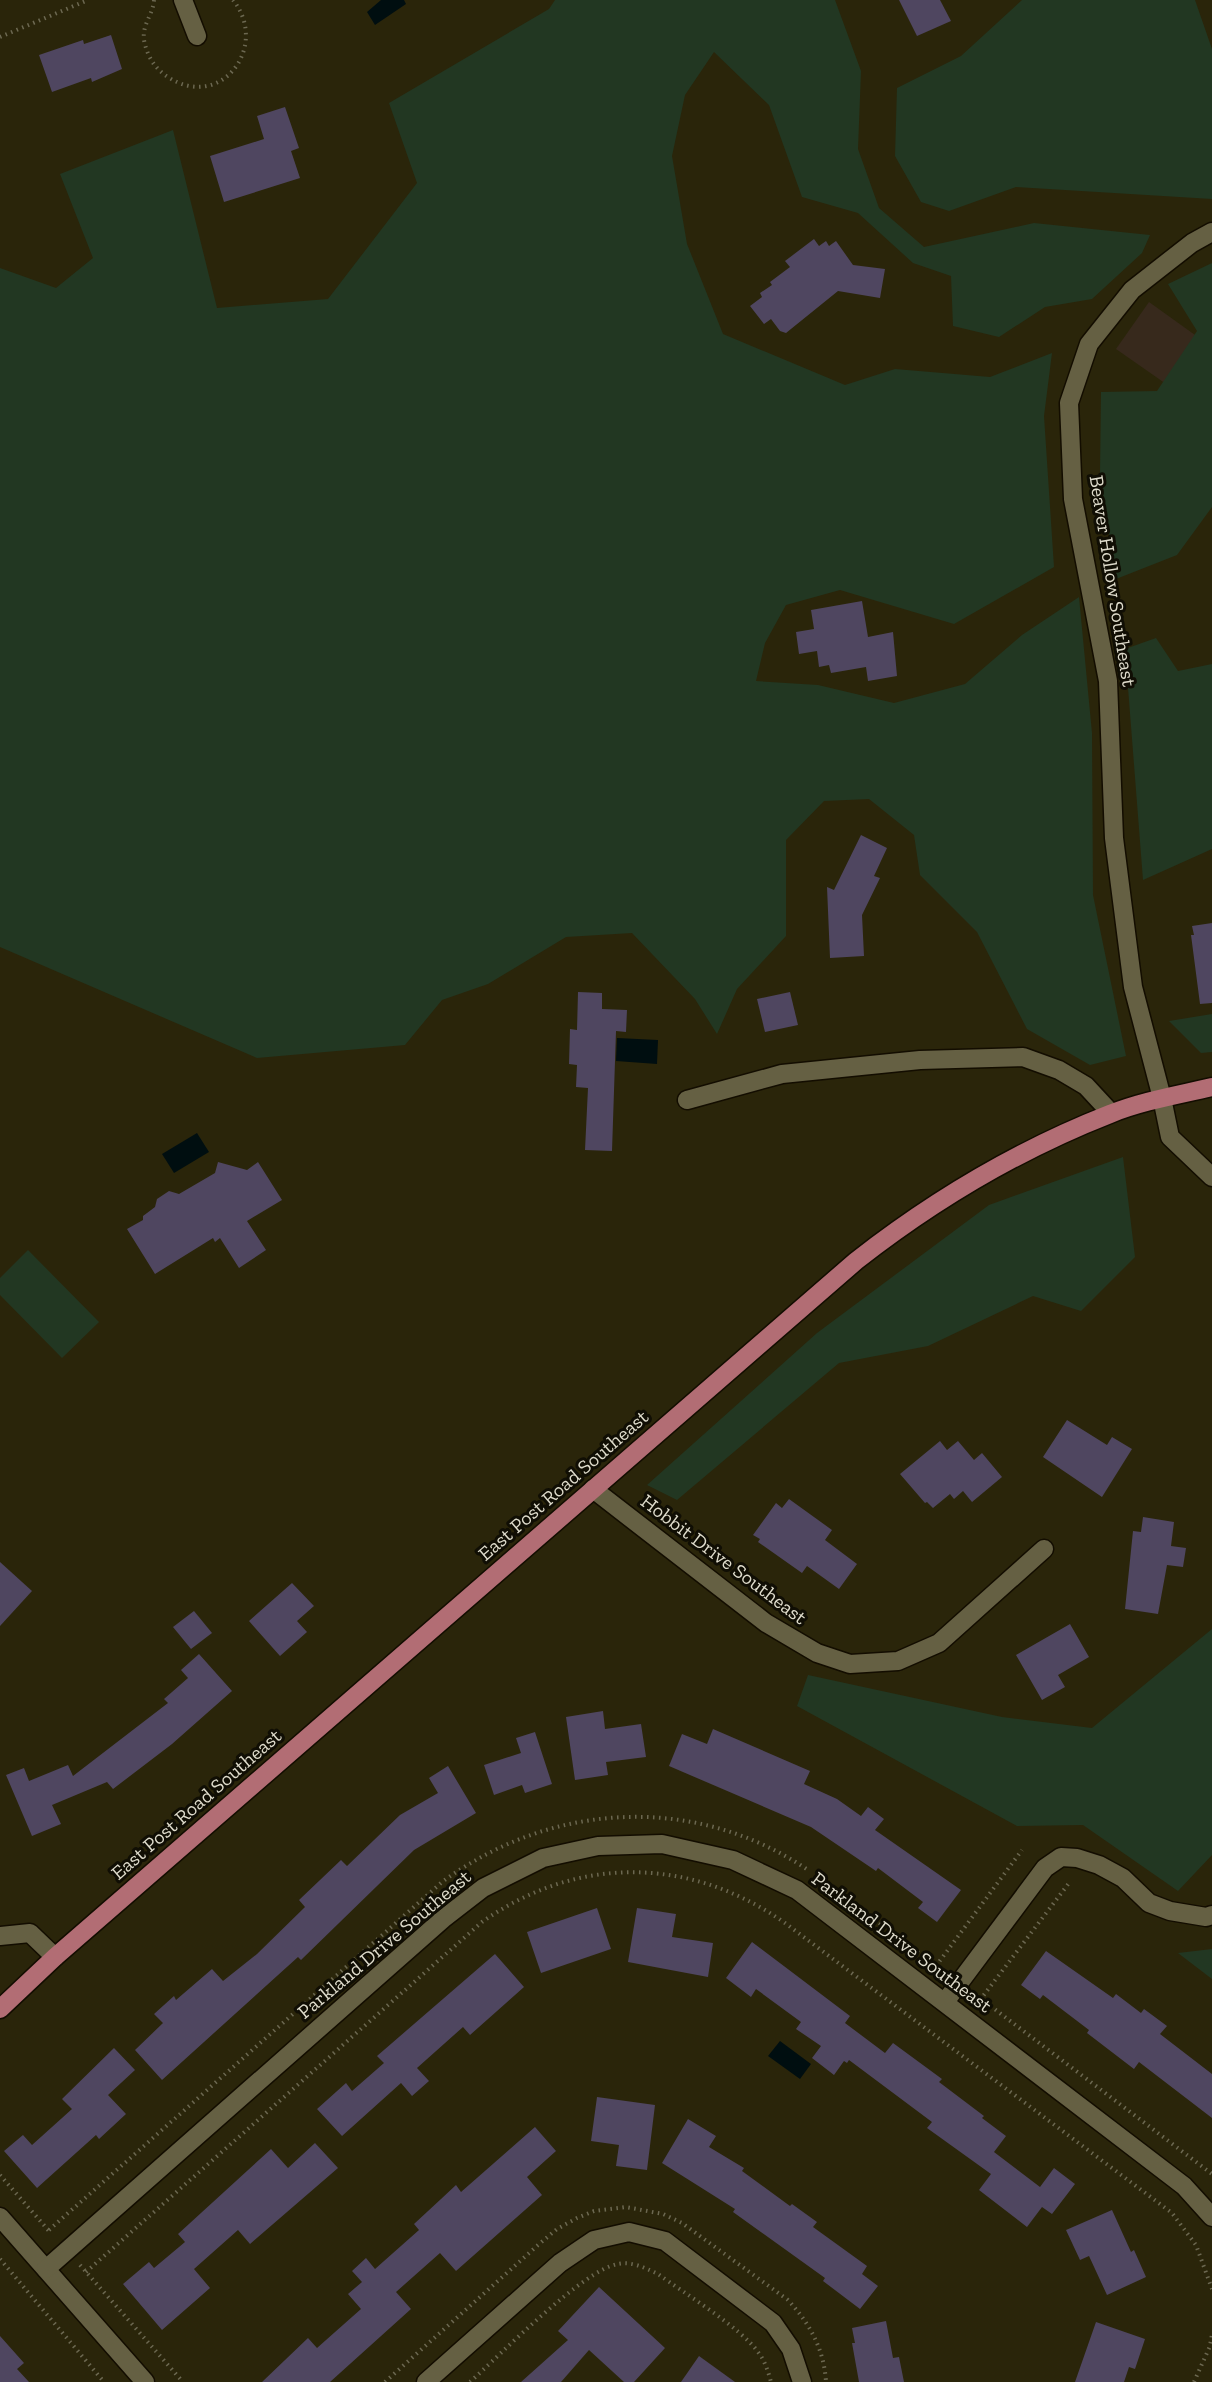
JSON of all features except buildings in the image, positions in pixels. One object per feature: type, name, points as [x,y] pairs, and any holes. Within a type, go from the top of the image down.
[{"type":"main road","name":"East Post Road Southeast","points":[[0,2008],[55,1957],[593,1489],[894,1231],[933,1204],[1018,1155],[1111,1113],[1162,1098],[1212,1087]]},
{"type":"street","points":[[183,0],[197,36]]},
{"type":"street","name":"Beaver Hollow Southeast","points":[[1212,232],[1192,243],[1132,290],[1089,344],[1069,403],[1073,499],[1108,681],[1114,838],[1133,987],[1170,1137],[1212,1177]]},
{"type":"street","points":[[687,1100],[782,1074],[920,1060],[1023,1058],[1059,1070],[1086,1086],[1111,1113]]},
{"type":"street","name":"Hobbit Drive Southeast","points":[[593,1489],[766,1623],[817,1653],[850,1664],[898,1661],[939,1643],[1044,1550]]},
{"type":"street","name":"Parkland Drive Southeast","points":[[46,2269],[443,1919],[483,1888],[543,1858],[598,1846],[662,1844],[732,1860],[797,1890],[1184,2186],[1212,2217]]},
{"type":"street","points":[[945,2002],[1045,1868],[1061,1857],[1077,1858],[1099,1865],[1123,1878],[1149,1903],[1170,1911],[1212,1916]]},
{"type":"street","points":[[0,1936],[30,1933],[55,1957]]},
{"type":"street","points":[[0,2217],[145,2382]]},
{"type":"street","points":[[426,2382],[560,2263],[594,2240],[629,2232],[665,2241],[773,2324],[791,2349],[802,2382]]},
{"type":"path","points":[[0,37],[88,0]]},
{"type":"path","points":[[49,2230],[442,1882],[479,1857],[547,1828],[590,1819],[644,1816],[695,1823],[737,1834],[802,1866],[945,1972]]},
{"type":"path","points":[[930,1974],[1022,1850]]},
{"type":"path","points":[[86,2272],[482,1922],[520,1899],[558,1883],[598,1875],[642,1871],[676,1875],[716,1886],[765,1909],[785,1923],[1172,2213],[1197,2246],[1212,2289]]},
{"type":"path","points":[[974,2008],[1069,1883]]},
{"type":"path","points":[[973,1993],[1212,2174]]},
{"type":"path","points":[[0,2175],[55,2237]]},
{"type":"path","points":[[385,2382],[557,2229],[594,2211],[626,2207],[663,2214],[682,2223],[788,2300],[801,2313],[819,2344],[825,2363],[826,2382]]},
{"type":"path","points":[[0,2259],[104,2382]]},
{"type":"path","points":[[470,2382],[589,2276],[608,2266],[630,2263],[658,2274],[747,2341],[766,2366],[771,2382]]},
{"type":"path","points":[[79,2265],[183,2382]]},
{"type":"path","points":[[1194,2382],[1207,2355],[1212,2334]]},
{"type":"shaded area","points":[[381,0],[404,0],[406,4],[375,25],[367,12]]},
{"type":"shaded area","points":[[1149,302],[1202,340],[1169,386],[1116,349]]},
{"type":"shaded area","points":[[617,1038],[658,1040],[657,1064],[616,1061]]},
{"type":"shaded area","points":[[197,1133],[209,1152],[174,1173],[162,1154]]},
{"type":"shaded area","points":[[780,2041],[811,2064],[800,2079],[768,2056]]},
{"type":"green space","points":[[555,0],[835,0],[861,71],[858,149],[879,208],[924,247],[1034,223],[1150,235],[1142,253],[1092,299],[1045,307],[999,337],[953,326],[951,276],[913,263],[858,213],[802,197],[769,105],[714,52],[685,95],[672,156],[687,244],[723,334],[845,385],[895,369],[990,377],[1052,353],[1044,416],[1054,567],[954,624],[840,590],[786,605],[765,643],[756,681],[818,685],[894,703],[965,684],[1022,635],[1079,597],[1092,733],[1093,895],[1126,1056],[1090,1065],[1027,1029],[977,932],[920,875],[914,835],[869,799],[824,801],[786,840],[786,936],[737,989],[717,1034],[695,999],[632,933],[566,937],[488,984],[442,1000],[405,1045],[257,1058],[0,947],[0,268],[56,288],[93,258],[60,174],[173,130],[217,308],[328,299],[417,183],[389,103],[549,9]]},
{"type":"green space","points":[[1022,0],[1195,0],[1212,49],[1212,199],[1016,187],[949,211],[921,202],[895,156],[897,88],[961,56]]},
{"type":"green space","points":[[1212,263],[1212,507],[1177,555],[1116,579],[1100,475],[1101,392],[1157,391],[1197,331],[1168,284]]},
{"type":"green space","points":[[1156,638],[1178,671],[1212,664],[1212,849],[1143,880],[1125,649]]},
{"type":"green space","points":[[1212,1014],[1212,1052],[1201,1053],[1169,1021]]},
{"type":"green space","points":[[1123,1157],[1135,1257],[1081,1311],[1033,1296],[928,1346],[839,1363],[677,1500],[647,1485],[817,1333],[989,1205]]},
{"type":"green space","points":[[28,1250],[99,1322],[62,1358],[0,1295],[0,1278]]},
{"type":"green space","points":[[1212,1629],[1212,1855],[1178,1891],[1083,1825],[1017,1826],[797,1706],[808,1675],[1002,1717],[1092,1728]]},
{"type":"green space","points":[[1212,1949],[1212,1979],[1178,1953]]}]
